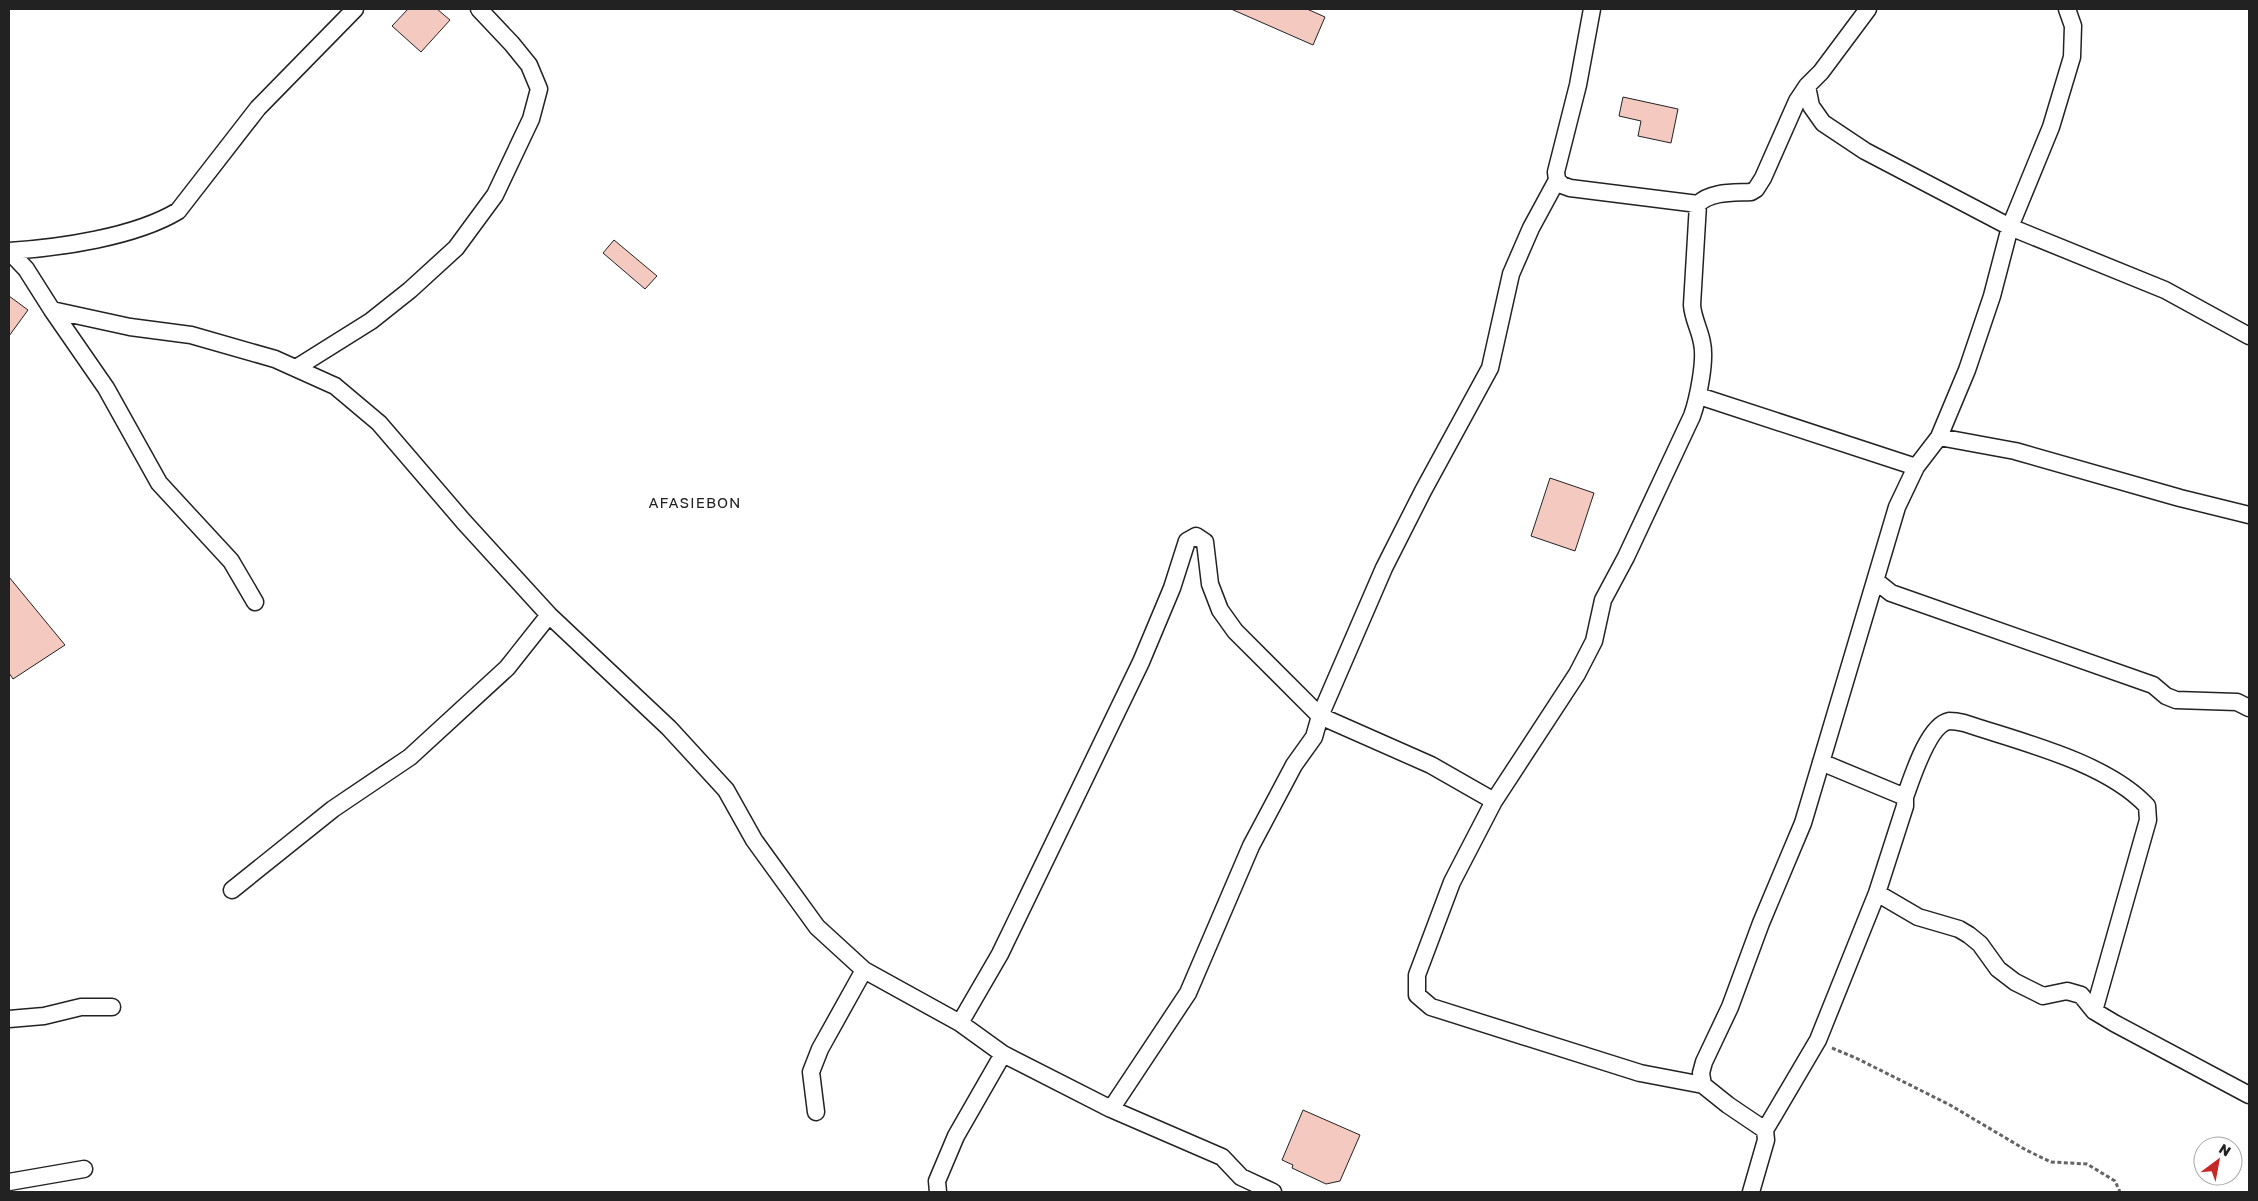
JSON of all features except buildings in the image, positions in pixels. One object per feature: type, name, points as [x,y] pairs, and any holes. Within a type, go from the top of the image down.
[{"type":"street","points":[[9,251],[53,249],[162,221],[178,211],[258,108],[356,9]]},
{"type":"street","points":[[296,368],[371,321],[410,290],[456,248],[495,196],[530,120],[539,89],[529,65],[479,9]]},
{"type":"street","points":[[1111,1109],[1188,993],[1251,846],[1294,765],[1314,737],[1320,716],[1384,568],[1422,491],[1490,368],[1510,274],[1531,228],[1557,180],[1556,172],[1578,85],[1592,9]]},
{"type":"street","points":[[1764,1130],[1703,1085],[1632,1070],[1431,1007],[1417,995],[1417,975],[1452,882],[1494,801],[1577,674],[1594,641],[1603,600],[1670,465],[1699,396],[1703,344],[1693,315],[1692,305],[1698,204],[1704,198],[1751,192],[1756,189],[1763,178],[1797,101],[1868,9]]},
{"type":"street","points":[[1703,1085],[1700,1073],[1704,1062],[1730,1007],[1761,923],[1803,824],[1846,672],[1876,581],[1897,507],[1916,466],[1939,437],[1967,370],[1992,296],[2010,227],[2051,127],[2072,58],[2072,26],[2067,9]]},
{"type":"street","points":[[1807,86],[1811,106],[1824,123],[1865,151],[2010,227],[2165,290],[2249,336]]},
{"type":"street","points":[[1557,180],[1562,185],[1570,188],[1698,204]]},
{"type":"street","points":[[9,251],[26,269],[106,388],[159,483],[231,561],[255,602]]},
{"type":"street","points":[[52,310],[130,326],[191,335],[275,359],[336,386],[379,423],[464,522],[549,615],[669,728],[726,790],[754,840],[817,927],[864,970],[960,1023],[1003,1054],[1111,1109],[1222,1157],[1241,1177],[1272,1192]]},
{"type":"street","points":[[1699,396],[1916,466]]},
{"type":"street","points":[[1939,437],[2015,451],[2180,498],[2249,515]]},
{"type":"street","points":[[960,1023],[1005,945],[1141,662],[1172,588],[1187,541],[1191,538],[1196,536],[1205,542],[1210,584],[1220,610],[1234,631],[1320,716],[1431,765],[1494,801]]},
{"type":"street","points":[[1876,581],[1891,593],[2153,685],[2166,696],[2176,700],[2237,702],[2249,708]]},
{"type":"street","points":[[232,890],[333,809],[417,751],[507,668],[549,615]]},
{"type":"street","points":[[1751,1192],[1766,1140],[1764,1130],[1818,1040],[1877,894],[1904,806],[1905,797],[1931,735],[1939,726],[1949,721],[1964,723],[2069,759],[2117,781],[2147,806],[2148,820],[2094,1011]]},
{"type":"street","points":[[1821,762],[1905,797]]},
{"type":"street","points":[[1877,894],[1918,917],[1969,935],[1980,944],[1998,969],[2014,982],[2042,996],[2067,991],[2081,995],[2094,1011],[2249,1095]]},
{"type":"street","points":[[816,1112],[810,1072],[820,1049],[864,970]]},
{"type":"street","points":[[9,1019],[44,1016],[81,1007],[112,1007]]},
{"type":"street","points":[[938,1192],[937,1181],[956,1136],[1003,1054]]},
{"type":"street","points":[[9,1182],[84,1169]]},
{"type":"path","points":[[1818,1040],[1950,1105],[2026,1150],[2051,1162],[2087,1164],[2114,1181],[2120,1192]]},
{"type":"district","name":"AFASIEBON","points":[[695,502]]}]
